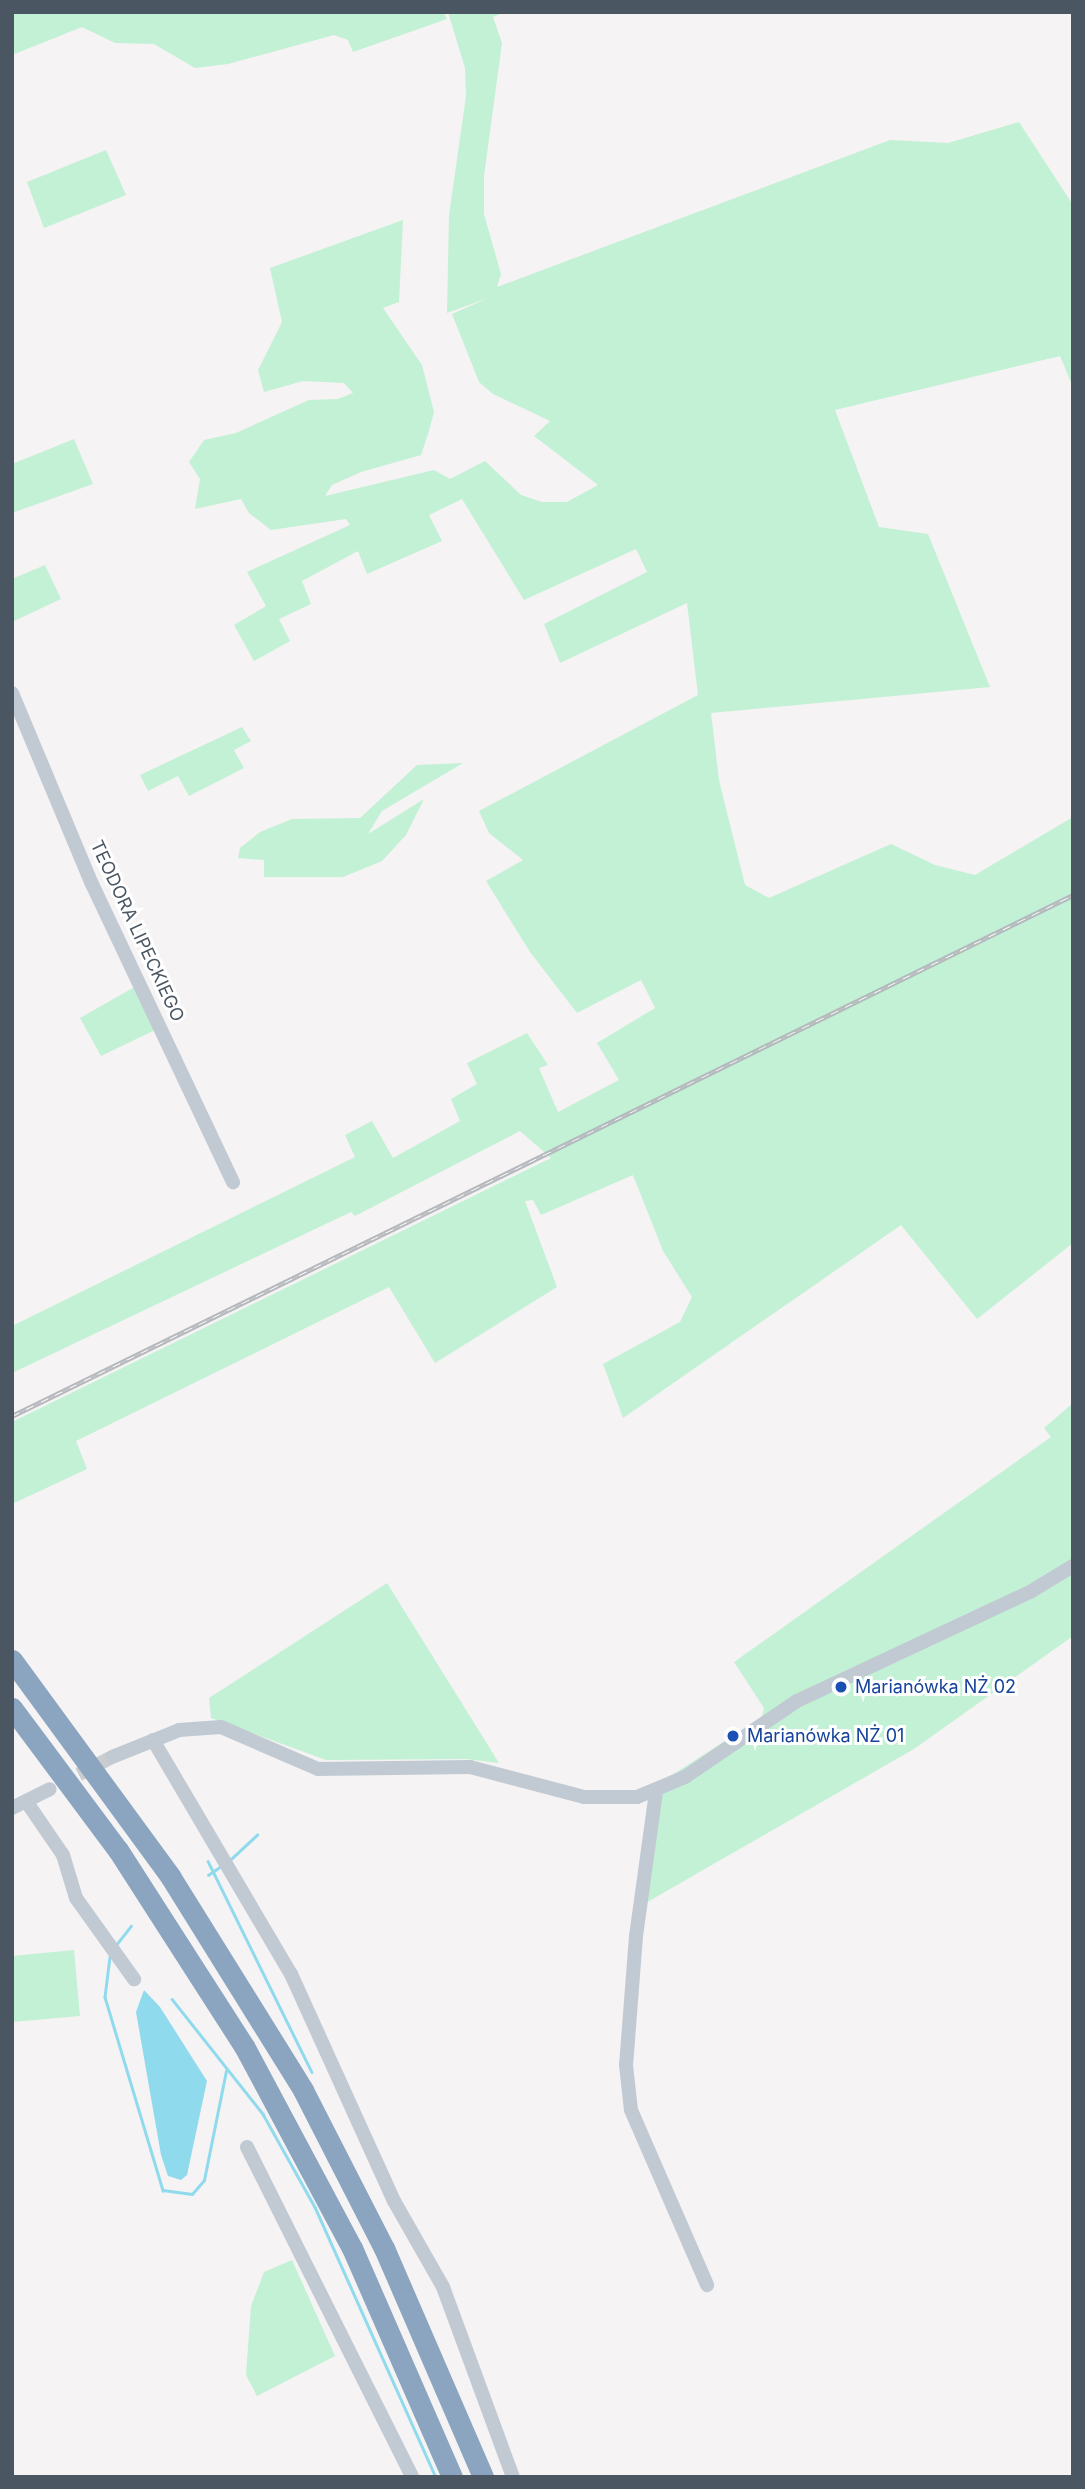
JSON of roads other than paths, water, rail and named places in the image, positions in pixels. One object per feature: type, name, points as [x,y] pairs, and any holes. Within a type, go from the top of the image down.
[{"type":"highway","points":[[12,1660],[170,1877],[291,2069],[384,2248],[483,2477]]},
{"type":"highway","points":[[12,1707],[133,1872],[256,2067],[352,2248],[452,2477]]},
{"type":"street","name":"TEODORA LIPECKIEGO","points":[[12,693],[92,884],[233,1182]]},
{"type":"street","points":[[112,1757],[185,1729],[221,1727],[318,1769],[470,1767],[599,1800],[656,1792],[797,1701],[1030,1592],[1073,1566]]},
{"type":"street","points":[[153,1740],[291,1974],[394,2201],[443,2287],[513,2477]]},
{"type":"street","points":[[50,1789],[19,1805],[64,1855],[76,1898],[134,1979]]},
{"type":"street","points":[[656,1792],[626,2032],[631,2110],[707,2285]]},
{"type":"street","points":[[247,2147],[412,2477]]},
{"type":"water","points":[[144,1990],[160,2007],[207,2081],[187,2175],[181,2180],[168,2176],[161,2155],[136,2012]]},
{"type":"waterway","points":[[230,1860],[257,1835]]},
{"type":"waterway","points":[[208,1861],[312,2072]]},
{"type":"waterway","points":[[208,1875],[220,1867]]},
{"type":"waterway","points":[[116,1945],[131,1926]]},
{"type":"waterway","points":[[110,1957],[105,1997],[163,2190],[192,2194],[204,2180],[226,2071]]},
{"type":"waterway","points":[[172,1999],[263,2114],[315,2207],[436,2477]]},
{"type":"tunnel","points":[[60,1784],[112,1757]]},
{"type":"railway","points":[[12,1416],[1073,895]]},
{"type":"place","name":"Marianówka NŻ 02","points":[[841,1687]]},
{"type":"place","name":"Marianówka NŻ 01","points":[[733,1736]]}]
